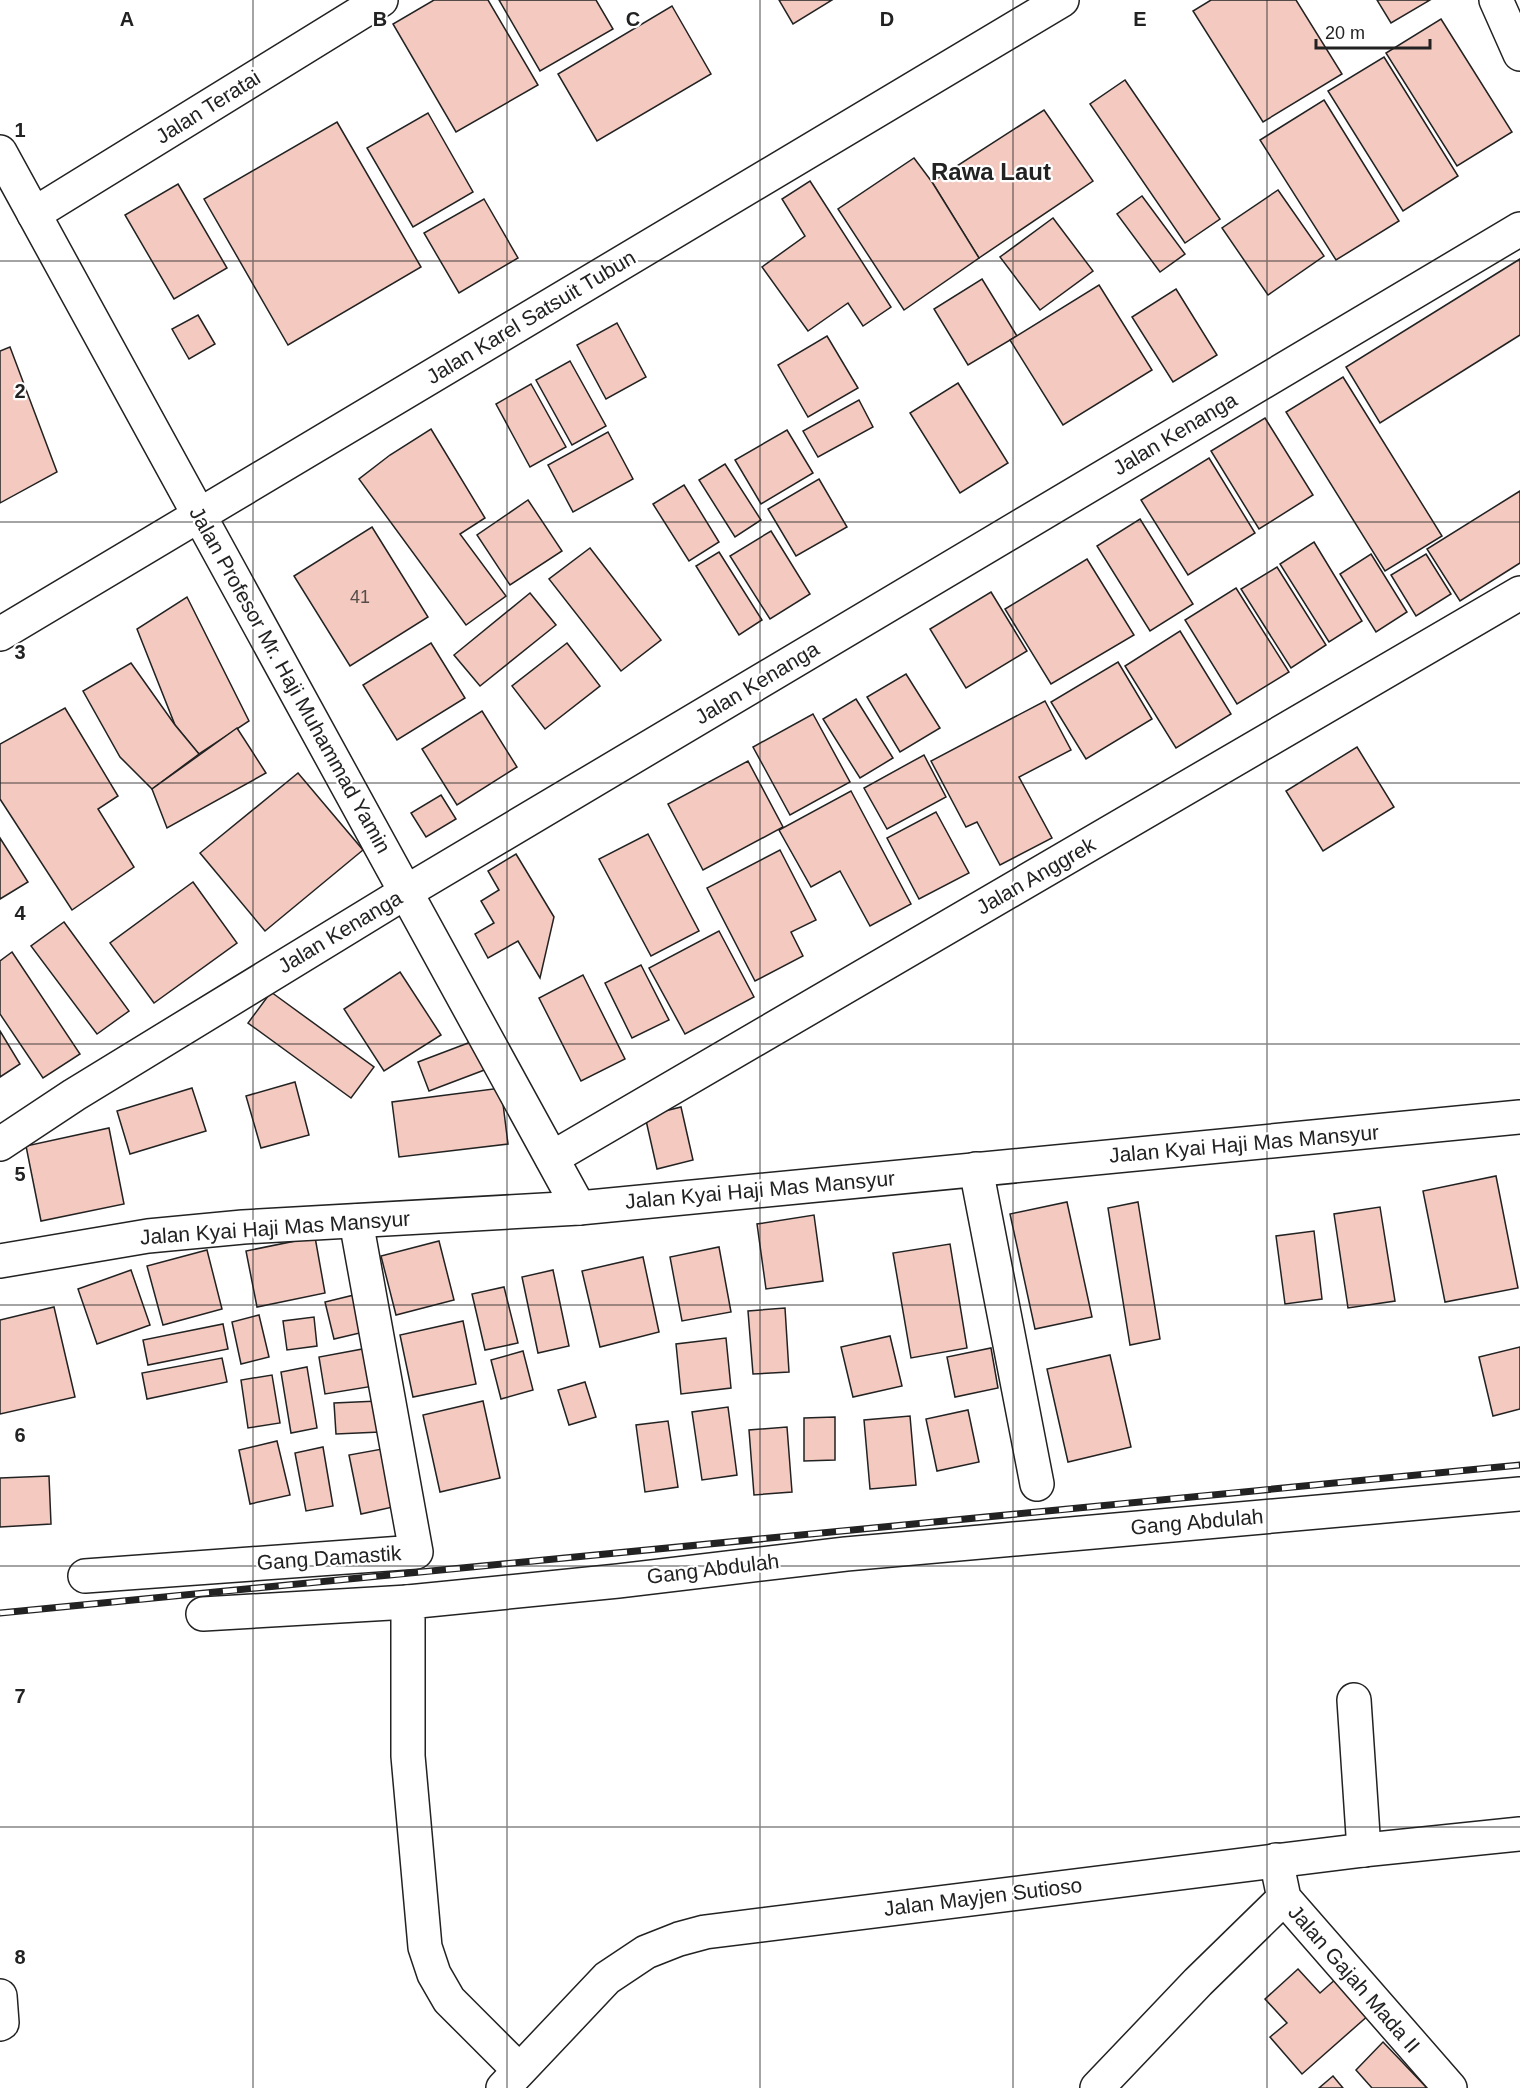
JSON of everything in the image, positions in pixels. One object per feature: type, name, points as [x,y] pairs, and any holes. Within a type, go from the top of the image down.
[{"type":"street","name":"Jalan Teratai","points":[[34,214],[381,0]]},
{"type":"street","name":"Jalan Karel Satsuit Tubun","points":[[0,634],[1062,0]]},
{"type":"street","points":[[1496,0],[1520,54]]},
{"type":"street","name":"Jalan Profesor Mr. Haji Muhammad Yamin","points":[[0,152],[579,1208]]},
{"type":"street","name":"Jalan Kenanga","points":[[0,1144],[74,1095],[406,892],[1520,229]]},
{"type":"street","name":"Jalan Anggrek","points":[[552,1158],[1520,593]]},
{"type":"street","name":"Jalan Kyai Haji Mas Mansyur","points":[[0,1261],[148,1236],[243,1227],[579,1208],[1520,1117]]},
{"type":"street","points":[[976,1169],[1037,1484]]},
{"type":"street","name":"Gang Damastik","points":[[85,1576],[416,1552],[356,1221]]},
{"type":"street","name":"Gang Abdulah","points":[[203,1614],[408,1602],[618,1581],[846,1554],[1520,1494]]},
{"type":"street","points":[[408,1602],[408,1756],[425,1947],[434,1974],[449,2000],[511,2079]]},
{"type":"street","points":[[1354,1700],[1364,1850]]},
{"type":"street","name":"Jalan Mayjen Sutioso","points":[[511,2079],[607,1978],[646,1952],[679,1939],[728,1929],[1276,1860],[1520,1834]]},
{"type":"street","name":"Jalan Gajah Mada II","points":[[1276,1860],[1284,1898],[1450,2088]]},
{"type":"street","points":[[1097,2088],[1198,1982],[1284,1898]]},
{"type":"street","points":[[0,1996],[0,2024]]},
{"type":"building","points":[[434,0],[488,0],[538,85],[456,132],[393,24]]},
{"type":"building","points":[[499,0],[596,0],[613,29],[540,71]]},
{"type":"building","points":[[779,0],[832,0],[793,24]]},
{"type":"building","points":[[1211,0],[1296,0],[1342,74],[1263,122],[1193,11]]},
{"type":"building","points":[[1377,0],[1430,0],[1391,23]]},
{"type":"building","points":[[672,6],[711,74],[597,141],[558,74]]},
{"type":"building","points":[[1441,19],[1512,132],[1457,166],[1386,53]]},
{"type":"building","points":[[1384,57],[1458,176],[1403,211],[1328,91]]},
{"type":"building","points":[[1125,80],[1220,219],[1185,243],[1090,104]]},
{"type":"building","points":[[1324,100],[1399,221],[1336,260],[1260,140]]},
{"type":"building","points":[[1044,110],[1093,181],[979,258],[932,182]]},
{"type":"building","points":[[428,113],[473,192],[413,227],[367,148]]},
{"type":"building","points":[[337,122],[421,267],[288,345],[204,199]]},
{"type":"building","points":[[914,158],[932,182],[979,258],[904,310],[838,209]]},
{"type":"building","points":[[810,181],[891,307],[863,326],[848,303],[808,331],[762,267],[805,236],[782,199]]},
{"type":"building","points":[[178,184],[227,268],[174,299],[125,215]]},
{"type":"building","points":[[1278,190],[1324,256],[1268,295],[1222,228]]},
{"type":"building","points":[[1142,196],[1185,254],[1160,272],[1117,214]]},
{"type":"building","points":[[484,199],[518,258],[459,293],[424,233]]},
{"type":"building","points":[[1053,218],[1093,271],[1040,310],[1000,257]]},
{"type":"building","points":[[1520,259],[1520,335],[1380,423],[1346,367]]},
{"type":"building","points":[[982,279],[1017,336],[968,365],[934,309]]},
{"type":"building","points":[[1099,285],[1152,370],[1063,425],[1010,340]]},
{"type":"building","points":[[1176,289],[1217,355],[1173,382],[1132,317]]},
{"type":"building","points":[[198,315],[215,344],[189,359],[172,329]]},
{"type":"building","points":[[617,323],[646,377],[606,399],[577,345]]},
{"type":"building","points":[[827,336],[858,388],[808,417],[778,365]]},
{"type":"building","points":[[10,347],[57,472],[0,503],[0,351]]},
{"type":"building","points":[[570,361],[606,426],[572,445],[536,380]]},
{"type":"building","points":[[1343,377],[1442,536],[1385,571],[1286,412]]},
{"type":"building","points":[[958,383],[1008,463],[960,493],[910,413]]},
{"type":"building","points":[[531,384],[566,447],[530,467],[496,404]]},
{"type":"building","points":[[859,400],[873,427],[818,457],[803,431]]},
{"type":"building","points":[[1265,418],[1313,495],[1259,529],[1211,451]]},
{"type":"building","points":[[431,429],[485,518],[460,534],[506,596],[466,625],[359,479],[390,455]]},
{"type":"building","points":[[787,430],[813,473],[761,504],[735,460]]},
{"type":"building","points":[[608,432],[633,479],[573,512],[548,465]]},
{"type":"building","points":[[1209,458],[1255,533],[1188,575],[1141,500]]},
{"type":"building","points":[[725,464],[761,520],[735,537],[699,480]]},
{"type":"building","points":[[819,479],[847,527],[796,556],[768,509]]},
{"type":"building","points":[[684,485],[719,542],[689,561],[653,504]]},
{"type":"building","points":[[1520,491],[1520,563],[1460,601],[1427,549]]},
{"type":"building","points":[[528,500],[562,551],[510,585],[477,535]]},
{"type":"building","points":[[1140,519],[1193,604],[1150,631],[1097,546]]},
{"type":"building","points":[[372,527],[428,617],[350,666],[294,576]]},
{"type":"building","points":[[771,531],[810,594],[770,619],[730,556]]},
{"type":"building","points":[[1314,542],[1362,621],[1329,642],[1280,564]]},
{"type":"building","points":[[590,548],[661,640],[621,671],[549,579]]},
{"type":"building","points":[[719,552],[762,620],[739,635],[696,566]]},
{"type":"building","points":[[1371,554],[1407,612],[1376,632],[1340,574]]},
{"type":"building","points":[[1426,554],[1451,594],[1416,616],[1391,575]]},
{"type":"building","points":[[1087,559],[1134,635],[1051,684],[1005,609]]},
{"type":"building","points":[[1277,567],[1326,645],[1291,668],[1241,589]]},
{"type":"building","points":[[1236,588],[1289,672],[1237,704],[1185,620]]},
{"type":"building","points":[[991,592],[1027,651],[966,688],[930,629]]},
{"type":"building","points":[[530,593],[556,625],[480,686],[454,655]]},
{"type":"building","points":[[187,597],[249,721],[199,754],[175,725],[137,629]]},
{"type":"building","points":[[1180,631],[1231,714],[1176,748],[1125,666]]},
{"type":"building","points":[[431,643],[465,698],[397,740],[363,685]]},
{"type":"building","points":[[567,643],[600,686],[545,729],[512,686]]},
{"type":"building","points":[[1118,662],[1152,719],[1086,759],[1051,702]]},
{"type":"building","points":[[131,663],[175,725],[199,754],[152,789],[120,757],[83,691]]},
{"type":"building","points":[[906,674],[940,728],[900,752],[867,697]]},
{"type":"building","points":[[856,699],[893,758],[860,778],[823,719]]},
{"type":"building","points":[[1045,701],[1071,750],[1019,777],[1052,838],[1000,865],[977,822],[966,827],[931,761]]},
{"type":"building","points":[[65,708],[118,796],[98,809],[134,867],[72,910],[0,799],[0,744]]},
{"type":"building","points":[[482,711],[517,767],[457,805],[422,749]]},
{"type":"building","points":[[813,714],[850,782],[790,815],[753,747]]},
{"type":"building","points":[[237,728],[266,773],[167,828],[152,789]]},
{"type":"building","points":[[1357,747],[1394,807],[1323,851],[1286,791]]},
{"type":"building","points":[[924,755],[946,797],[887,829],[864,788]]},
{"type":"building","points":[[748,761],[783,827],[703,870],[668,804]]},
{"type":"building","points":[[298,773],[363,850],[265,931],[200,853]]},
{"type":"building","points":[[851,791],[911,904],[870,926],[840,871],[811,887],[779,830]]},
{"type":"building","points":[[441,795],[456,819],[426,837],[411,813]]},
{"type":"building","points":[[936,812],[969,873],[919,899],[887,838]]},
{"type":"building","points":[[648,834],[699,931],[651,956],[599,859]]},
{"type":"building","points":[[0,838],[28,882],[0,899]]},
{"type":"building","points":[[780,850],[816,920],[791,932],[803,956],[755,981],[707,888]]},
{"type":"building","points":[[516,854],[554,917],[540,978],[518,941],[488,958],[475,934],[494,923],[481,901],[499,890],[488,871]]},
{"type":"building","points":[[193,882],[237,943],[154,1003],[110,943]]},
{"type":"building","points":[[64,922],[129,1011],[97,1034],[31,946]]},
{"type":"building","points":[[719,931],[754,997],[685,1034],[649,968]]},
{"type":"building","points":[[12,952],[80,1054],[43,1078],[0,1014],[0,961]]},
{"type":"building","points":[[641,965],[669,1020],[632,1038],[605,983]]},
{"type":"building","points":[[400,972],[441,1035],[384,1071],[344,1009]]},
{"type":"building","points":[[583,975],[625,1059],[581,1081],[539,998]]},
{"type":"building","points":[[271,992],[374,1067],[351,1098],[248,1023]]},
{"type":"building","points":[[0,1031],[20,1064],[0,1077]]},
{"type":"building","points":[[476,1040],[487,1069],[429,1091],[418,1062]]},
{"type":"building","points":[[295,1082],[309,1135],[261,1148],[246,1096]]},
{"type":"building","points":[[192,1088],[206,1131],[130,1154],[117,1111]]},
{"type":"building","points":[[501,1088],[508,1144],[399,1157],[392,1102]]},
{"type":"building","points":[[681,1107],[693,1160],[657,1169],[645,1116]]},
{"type":"building","points":[[109,1128],[124,1204],[41,1221],[26,1146]]},
{"type":"building","points":[[1496,1176],[1518,1288],[1445,1302],[1423,1191]]},
{"type":"building","points":[[1067,1202],[1092,1317],[1035,1329],[1010,1214]]},
{"type":"building","points":[[1138,1202],[1160,1339],[1130,1345],[1108,1208]]},
{"type":"building","points":[[1380,1207],[1395,1301],[1348,1308],[1334,1214]]},
{"type":"building","points":[[814,1215],[823,1281],[766,1289],[757,1224]]},
{"type":"building","points":[[1314,1231],[1322,1299],[1285,1304],[1276,1236]]},
{"type":"building","points":[[315,1237],[325,1293],[257,1307],[246,1251]]},
{"type":"building","points":[[439,1241],[454,1300],[396,1315],[381,1256]]},
{"type":"building","points":[[950,1244],[967,1348],[911,1358],[893,1253]]},
{"type":"building","points":[[719,1247],[731,1312],[682,1321],[670,1257]]},
{"type":"building","points":[[207,1250],[222,1309],[163,1325],[147,1266]]},
{"type":"building","points":[[643,1257],[659,1332],[600,1347],[582,1271]]},
{"type":"building","points":[[131,1270],[150,1325],[97,1344],[78,1289]]},
{"type":"building","points":[[553,1270],[569,1346],[538,1353],[522,1277]]},
{"type":"building","points":[[504,1287],[518,1343],[485,1350],[472,1294]]},
{"type":"building","points":[[354,1295],[364,1332],[334,1339],[325,1302]]},
{"type":"building","points":[[54,1307],[75,1397],[0,1414],[0,1320]]},
{"type":"building","points":[[785,1308],[789,1372],[753,1374],[748,1311]]},
{"type":"building","points":[[259,1315],[269,1357],[241,1364],[232,1322]]},
{"type":"building","points":[[314,1317],[317,1346],[287,1350],[283,1321]]},
{"type":"building","points":[[463,1321],[476,1384],[413,1397],[400,1335]]},
{"type":"building","points":[[223,1324],[228,1349],[148,1365],[143,1340]]},
{"type":"building","points":[[890,1336],[902,1386],[853,1397],[841,1347]]},
{"type":"building","points":[[726,1338],[731,1388],[681,1394],[676,1344]]},
{"type":"building","points":[[1520,1347],[1520,1409],[1493,1416],[1479,1357]]},
{"type":"building","points":[[368,1348],[374,1386],[325,1394],[319,1357]]},
{"type":"building","points":[[991,1348],[998,1388],[955,1397],[947,1357]]},
{"type":"building","points":[[523,1351],[533,1390],[501,1399],[491,1360]]},
{"type":"building","points":[[1110,1355],[1131,1447],[1068,1462],[1047,1369]]},
{"type":"building","points":[[222,1358],[227,1382],[147,1399],[142,1373]]},
{"type":"building","points":[[307,1367],[317,1428],[291,1433],[281,1372]]},
{"type":"building","points":[[272,1375],[280,1423],[248,1428],[241,1380]]},
{"type":"building","points":[[585,1382],[596,1417],[569,1425],[558,1390]]},
{"type":"building","points":[[378,1401],[380,1432],[336,1434],[334,1403]]},
{"type":"building","points":[[483,1401],[500,1478],[440,1492],[423,1415]]},
{"type":"building","points":[[728,1407],[737,1475],[702,1480],[692,1412]]},
{"type":"building","points":[[968,1410],[979,1462],[937,1471],[926,1419]]},
{"type":"building","points":[[910,1416],[916,1485],[870,1489],[864,1420]]},
{"type":"building","points":[[835,1417],[835,1460],[804,1461],[804,1418]]},
{"type":"building","points":[[668,1421],[678,1487],[645,1492],[636,1425]]},
{"type":"building","points":[[787,1427],[792,1492],[754,1495],[749,1430]]},
{"type":"building","points":[[277,1441],[290,1495],[250,1504],[239,1450]]},
{"type":"building","points":[[323,1447],[333,1506],[306,1511],[295,1453]]},
{"type":"building","points":[[382,1449],[393,1507],[361,1514],[349,1455]]},
{"type":"building","points":[[49,1476],[51,1524],[0,1527],[0,1478]]},
{"type":"building","points":[[1298,1969],[1320,1993],[1337,1978],[1370,2014],[1302,2074],[1270,2037],[1287,2023],[1265,1999]]},
{"type":"building","points":[[1383,2042],[1427,2088],[1372,2088],[1356,2070]]},
{"type":"building","points":[[1333,2076],[1343,2088],[1319,2088]]},
{"type":"railway","points":[[0,1613],[1520,1465]]},
{"type":"district","name":"Rawa Laut","points":[[991,172]]}]
